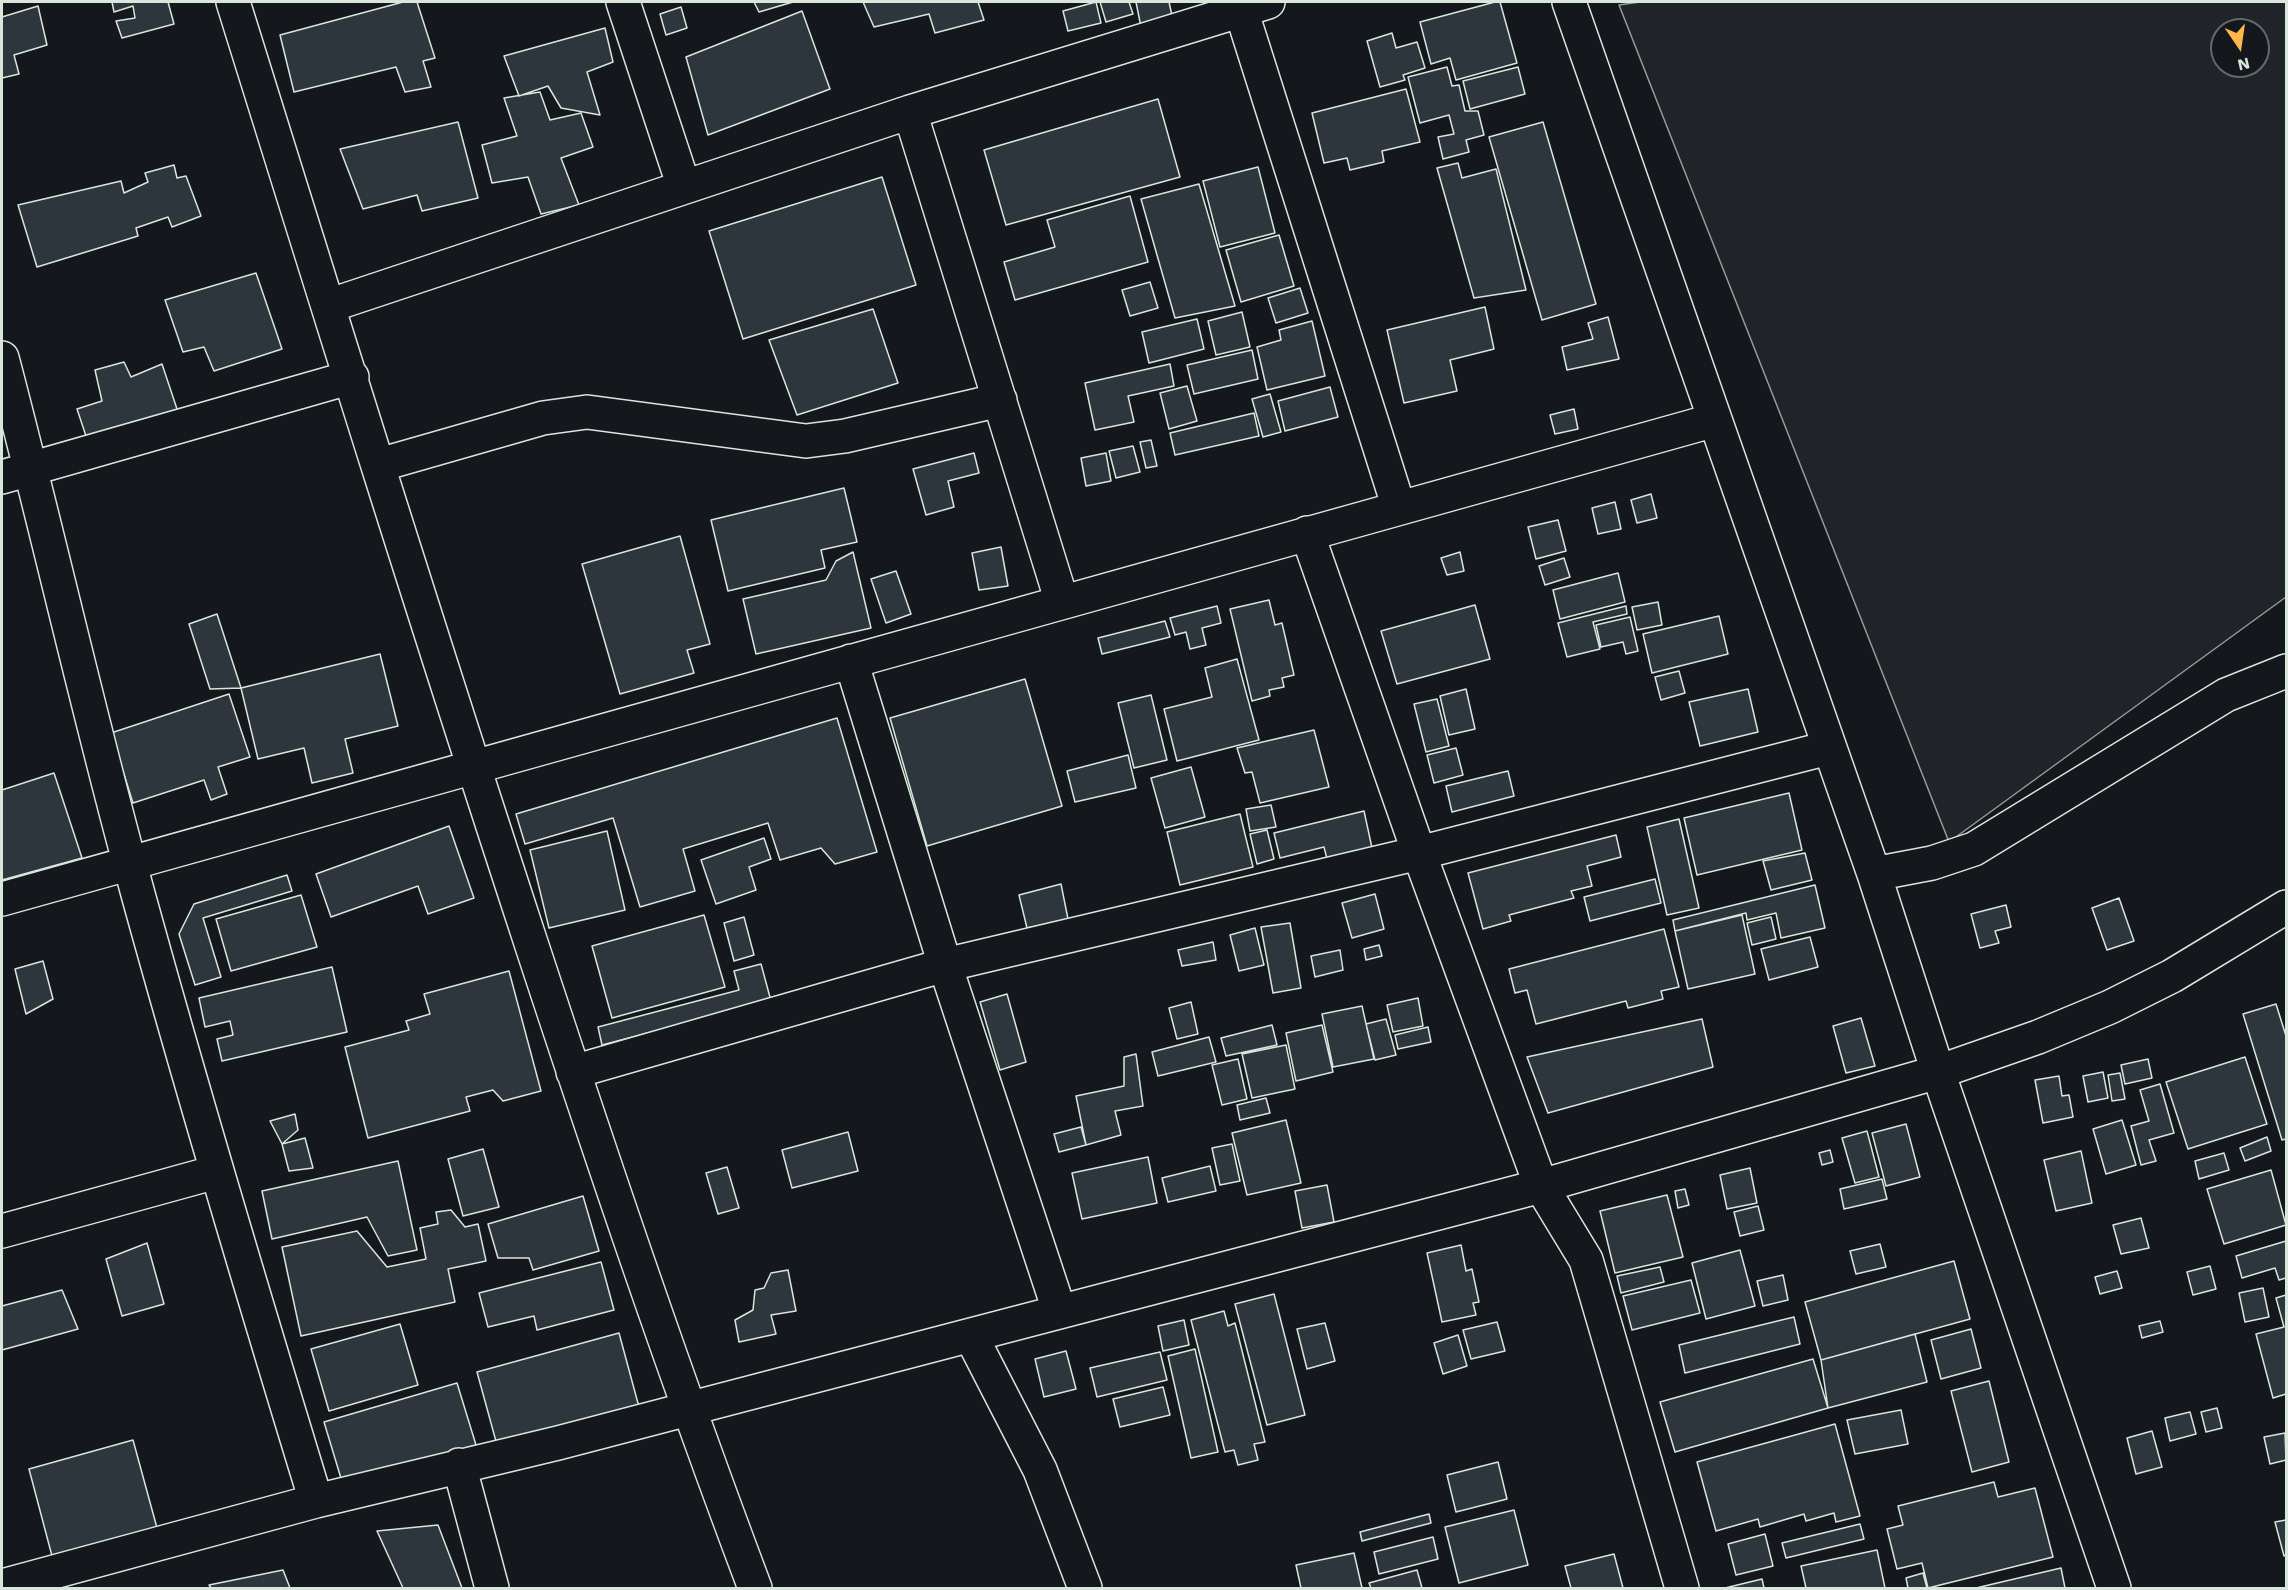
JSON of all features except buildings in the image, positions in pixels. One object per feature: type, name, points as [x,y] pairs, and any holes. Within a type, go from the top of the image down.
[{"type":"street","points":[[233,2],[473,766],[573,1072],[687,1409],[755,1588]]},
{"type":"street","points":[[623,2],[684,187]]},
{"type":"street","points":[[1569,2],[1828,748],[1874,874],[1938,1072],[2114,1588]]},
{"type":"street","points":[[328,306],[910,112],[1255,6],[1399,508]]},
{"type":"street","points":[[910,112],[1062,602]]},
{"type":"street","points":[[2,358],[16,472],[81,683],[129,864],[216,1172],[316,1501]]},
{"type":"street","points":[[16,472],[352,377]]},
{"type":"street","points":[[379,465],[543,418],[587,412],[806,441],[846,436],[1000,400]]},
{"type":"street","points":[[2,898],[1715,420]]},
{"type":"street","points":[[1307,533],[1419,852],[1541,1186],[1586,1260],[1682,1588]]},
{"type":"street","points":[[851,661],[945,965],[1059,1310]]},
{"type":"street","points":[[1874,874],[1932,863],[1974,849],[2226,694],[2286,671]]},
{"type":"street","points":[[573,1072],[945,965],[1419,852],[1828,748]]},
{"type":"street","points":[[2,1586],[66,1579],[316,1501],[971,1336],[1059,1310],[1541,1186],[1938,1072],[2038,1037],[2110,1007],[2172,976],[2286,907]]},
{"type":"street","points":[[2,1231],[216,1172]]},
{"type":"street","points":[[971,1336],[1040,1470],[1084,1588]]},
{"type":"street","points":[[459,1465],[492,1588]]},
{"type":"shaded area","points":[[1640,2],[2286,2],[2286,597],[1949,842],[1619,5]]}]
